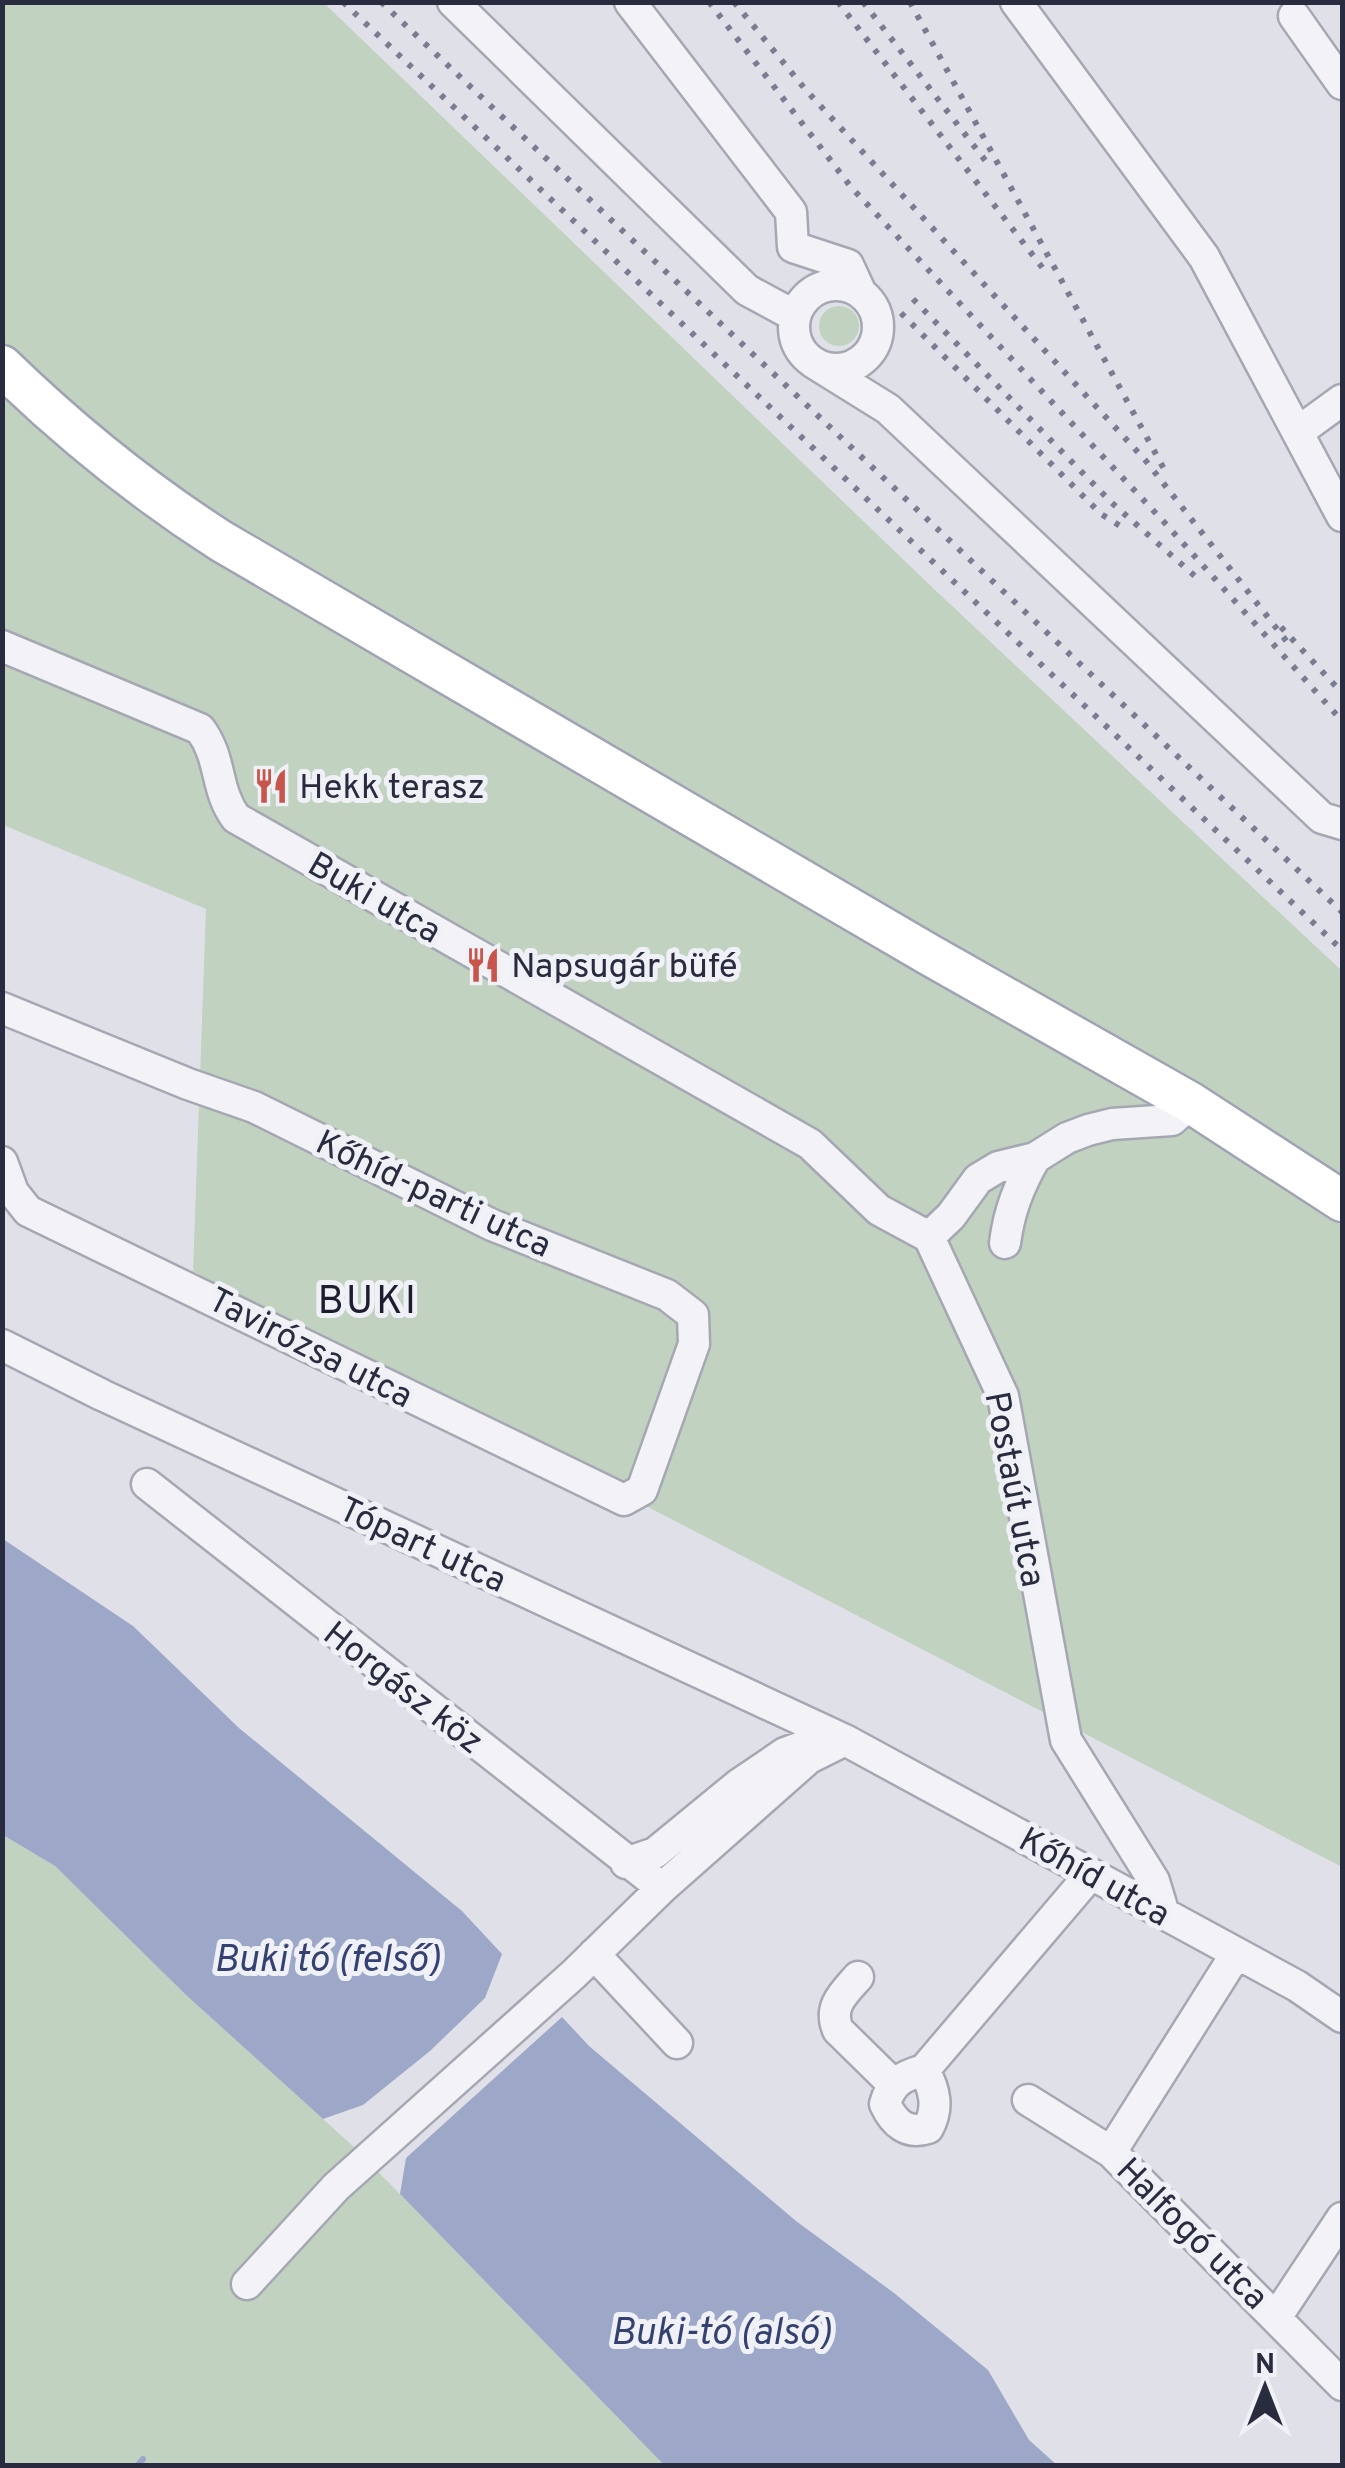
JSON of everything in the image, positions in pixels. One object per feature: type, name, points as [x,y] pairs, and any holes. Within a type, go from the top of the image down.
[{"type":"main road","points":[[2,366],[172,510],[221,541],[1191,1103],[1342,1201]]},
{"type":"street","points":[[453,2],[747,290],[795,316]]},
{"type":"street","points":[[630,2],[791,212],[793,246],[848,265],[876,316],[876,372],[888,409]]},
{"type":"street","points":[[1019,4],[1204,257],[1342,516]]},
{"type":"street","points":[[1297,7],[1342,84]]},
{"type":"street","points":[[861,293],[848,287],[822,287],[810,294],[795,316],[796,342],[814,362],[888,409],[1322,818],[1342,824]]},
{"type":"street","points":[[814,362],[827,368],[855,364],[874,344]]},
{"type":"street","points":[[1298,432],[1342,400]]},
{"type":"street","name":"Buki utca","points":[[2,646],[200,729],[213,746],[224,802],[236,818],[810,1144],[879,1210],[929,1237]]},
{"type":"street","name":"Kőhíd-parti utca","points":[[2,1008],[254,1107],[492,1225],[667,1295],[692,1315],[694,1344],[642,1490]]},
{"type":"street","points":[[929,1237],[951,1216],[978,1179],[998,1166],[1035,1158],[1088,1130],[1112,1124],[1172,1120],[1191,1103]]},
{"type":"street","points":[[951,1216],[981,1220],[1005,1243],[1008,1217],[1035,1158]]},
{"type":"street","name":"Tavirózsa utca","points":[[2,1162],[14,1192],[28,1210],[624,1500],[642,1490]]},
{"type":"street","name":"Postaút utca","points":[[929,1237],[1003,1396],[1066,1740],[1154,1880],[1164,1914]]},
{"type":"street","name":"Tópart utca","points":[[2,1344],[102,1395],[845,1740]]},
{"type":"street","name":"Horgász köz","points":[[147,1484],[662,1888]]},
{"type":"street","points":[[626,1863],[655,1853],[738,1785],[785,1753],[814,1742],[845,1740]]},
{"type":"street","points":[[246,2284],[336,2186],[662,1888],[809,1758],[845,1740]]},
{"type":"street","name":"Kőhíd utca","points":[[845,1740],[1297,1986],[1342,2017]]},
{"type":"street","points":[[924,2070],[931,2082],[934,2116],[928,2128],[916,2132],[892,2118],[885,2104],[894,2085],[901,2076],[924,2070],[1090,1874]]},
{"type":"street","points":[[594,1954],[677,2044]]},
{"type":"street","points":[[1111,2152],[1236,1954]]},
{"type":"street","points":[[858,1977],[835,2006],[833,2018],[838,2030],[894,2085]]},
{"type":"street","name":"Halfogó utca","points":[[1028,2100],[1111,2152],[1342,2385]]},
{"type":"street","points":[[1277,2316],[1342,2218]]},
{"type":"green space","points":[[3,3],[324,3],[934,589],[1342,971],[1342,1867],[193,1271],[206,909],[3,825]]},
{"type":"green space","points":[[839,306],[853,312],[859,326],[853,340],[839,346],[825,340],[819,326],[825,312]]},
{"type":"green space","points":[[3,1835],[55,1866],[186,1995],[354,2147],[664,2465],[3,2466]]},
{"type":"water","name":"Buki tó (felső)","points":[[3,1539],[133,1626],[239,1728],[462,1911],[502,1954],[485,1998],[430,2051],[363,2105],[323,2119],[186,1995],[55,1866],[3,1835]]},
{"type":"water","name":"Buki-tó (alsó)","points":[[562,2017],[589,2046],[796,2221],[894,2293],[988,2370],[1029,2440],[1057,2465],[664,2465],[400,2194],[406,2158]]},
{"type":"waterway","points":[[137,2466],[143,2459]]},
{"type":"railway","points":[[343,2],[1342,950]]},
{"type":"railway","points":[[381,2],[1342,912]]},
{"type":"railway","points":[[709,2],[851,187],[1164,522],[1342,721]]},
{"type":"railway","points":[[734,2],[805,89],[1146,461],[1288,643]]},
{"type":"railway","points":[[838,2],[1048,275]]},
{"type":"railway","points":[[863,2],[991,168]]},
{"type":"railway","points":[[910,2],[1164,469]]},
{"type":"railway","points":[[913,299],[1112,503],[1196,577]]},
{"type":"railway","points":[[901,313],[1101,514],[1125,529]]},
{"type":"railway","points":[[1281,627],[1342,693]]},
{"type":"place","name":"Hekk terasz","points":[[271,786]]},
{"type":"place","name":"Napsugár büfé","points":[[483,965]]},
{"type":"district","name":"BUKI","points":[[368,1299]]}]
